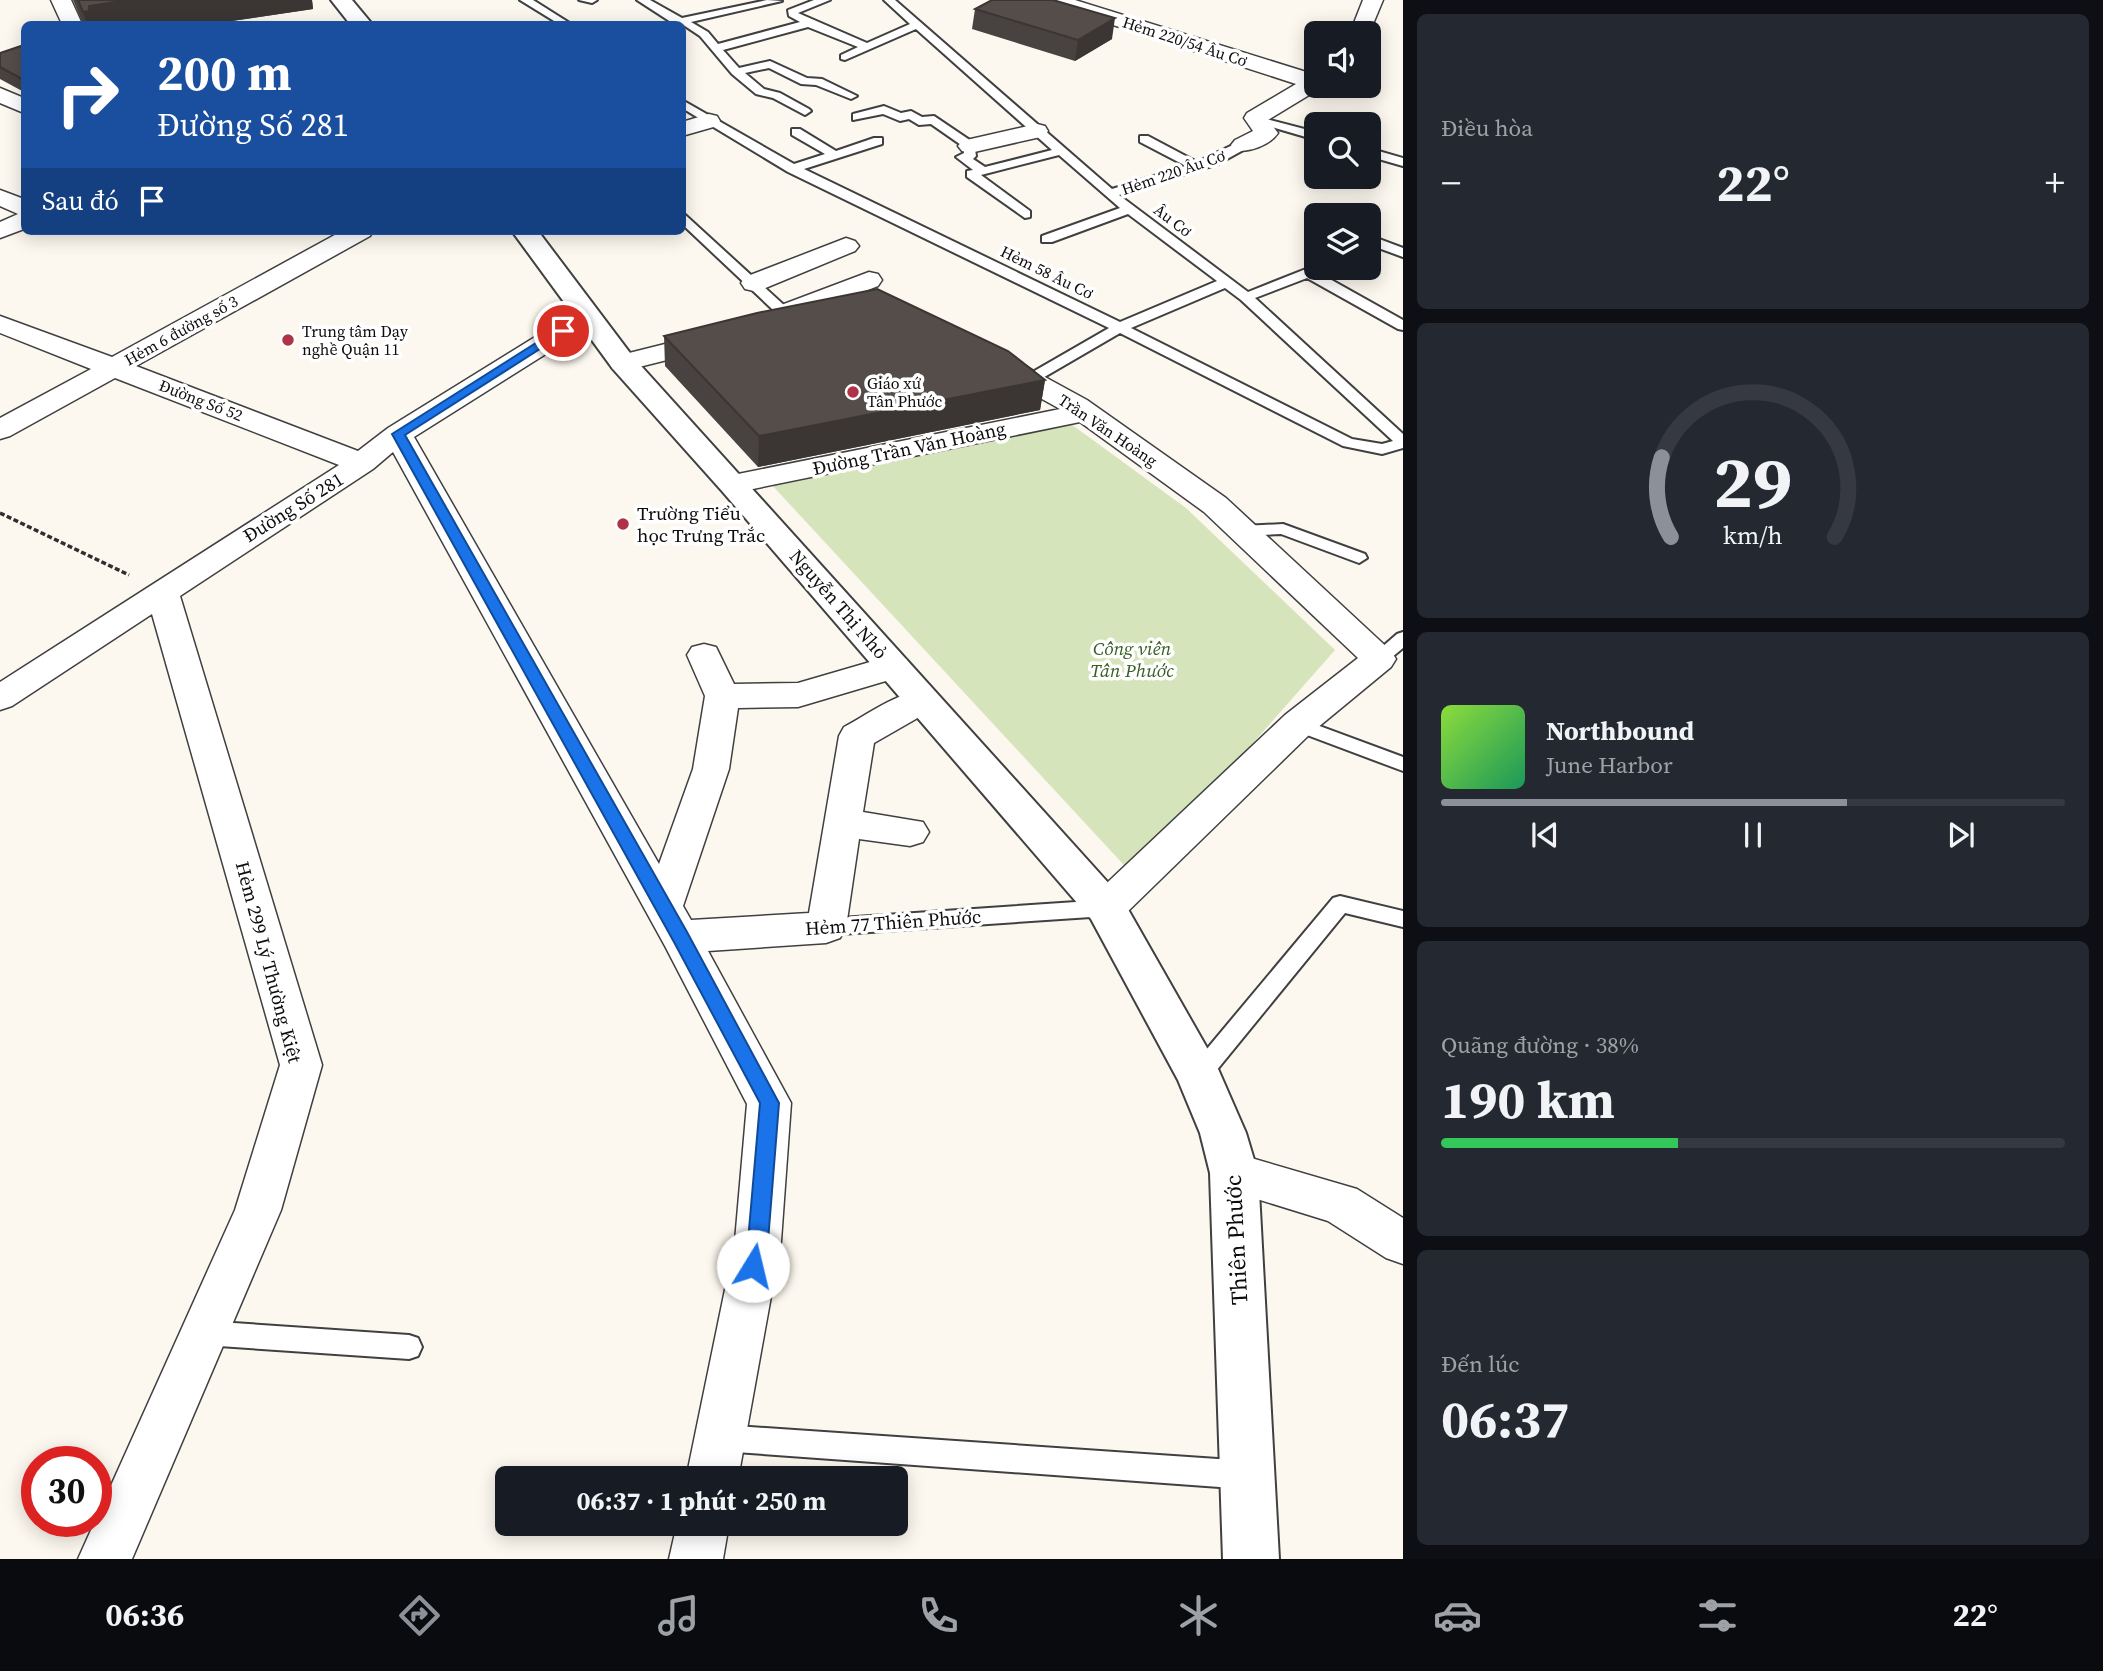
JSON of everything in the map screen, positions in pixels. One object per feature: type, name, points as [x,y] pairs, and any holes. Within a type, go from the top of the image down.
[{"type":"street","points":[[61,0],[71,21]]},
{"type":"street","points":[[341,0],[358,21]]},
{"type":"street","name":"Hẻm 220/54 Âu Cơ","points":[[1055,0],[1304,79]]},
{"type":"street","points":[[1365,21],[1373,0]]},
{"type":"street","points":[[0,94],[21,85]]},
{"type":"street","points":[[1255,118],[1304,89]]},
{"type":"street","points":[[0,94],[21,104]]},
{"type":"street","name":"Hẻm 220 Âu Cơ","points":[[1243,145],[1267,133],[1255,118]]},
{"type":"street","points":[[686,128],[709,121]]},
{"type":"street","points":[[970,146],[1037,131]]},
{"type":"street","points":[[0,197],[21,207]]},
{"type":"street","points":[[0,231],[21,221]]},
{"type":"street","name":"Hẻm 6 đường số 3","points":[[0,430],[354,235]]},
{"type":"street","name":"Nguyễn Thị Nhỏ","points":[[528,235],[622,363],[733,484],[1106,908]]},
{"type":"street","points":[[754,283],[846,246]]},
{"type":"street","points":[[622,363],[874,293]]},
{"type":"street","name":"Đường Số 281","points":[[0,698],[362,463],[398,434],[586,317]]},
{"type":"street","name":"Đường Số 52","points":[[0,324],[362,463]]},
{"type":"street","name":"Trần Văn Hoàng","points":[[980,354],[1086,412],[1215,505],[1242,531],[1391,649],[1298,724],[1106,908]]},
{"type":"street","name":"Đường Trần Văn Hoàng","points":[[733,484],[1086,412]]},
{"type":"street","points":[[398,434],[672,922],[769,1103],[758,1241],[715,1466]]},
{"type":"street","name":"Hẻm 299 Lý Thường Kiệt","points":[[105,1559],[258,1210],[301,1065],[162,591]]},
{"type":"street","points":[[672,922],[711,769],[722,696],[704,655]]},
{"type":"street","points":[[722,696],[798,695],[894,667]]},
{"type":"street","points":[[826,927],[856,736],[923,700]]},
{"type":"street","points":[[844,823],[910,832]]},
{"type":"street","name":"Thiên Phước","points":[[1106,908],[1199,1075],[1223,1133],[1234,1173],[1251,1559]]},
{"type":"street","name":"Hẻm 77 Thiên Phước","points":[[672,922],[826,927]]},
{"type":"street","points":[[1234,1173],[1341,1204],[1401,1234]]},
{"type":"street","points":[[696,1559],[701,1536]]},
{"type":"lane","points":[[529,2],[548,0]]},
{"type":"lane","points":[[584,0],[592,0]]},
{"type":"lane","points":[[642,0],[681,21],[776,1],[809,23],[867,47]]},
{"type":"lane","points":[[793,10],[825,0]]},
{"type":"lane","name":"Âu Cơ","points":[[889,0],[1110,194],[1245,297],[1403,443]]},
{"type":"lane","points":[[529,2],[561,21]]},
{"type":"lane","points":[[716,48],[809,23]]},
{"type":"lane","points":[[686,24],[704,34],[736,72],[760,92],[776,95],[805,111]]},
{"type":"lane","points":[[845,57],[917,25]]},
{"type":"lane","points":[[736,72],[767,62],[805,82],[818,81],[850,96]]},
{"type":"lane","name":"Hẻm 58 Âu Cơ","points":[[686,106],[792,169],[1120,327],[1348,443],[1382,449],[1403,443]]},
{"type":"lane","points":[[857,117],[884,110],[900,117],[911,115],[919,121],[934,120],[970,146],[970,156],[962,157],[983,171]]},
{"type":"lane","points":[[1255,118],[1304,132]]},
{"type":"lane","points":[[796,132],[833,154]]},
{"type":"lane","points":[[1144,139],[1195,166]]},
{"type":"lane","points":[[792,169],[878,141]]},
{"type":"lane","name":"Hẻm 220 Âu Cơ","points":[[1110,194],[1214,161],[1243,145]]},
{"type":"lane","points":[[1025,214],[971,174],[1061,151]]},
{"type":"lane","points":[[1381,156],[1403,163]]},
{"type":"lane","points":[[1047,239],[1129,209]]},
{"type":"lane","points":[[686,220],[754,283],[772,323]]},
{"type":"lane","points":[[1381,244],[1403,253]]},
{"type":"lane","points":[[1245,297],[1304,275]]},
{"type":"lane","points":[[1330,280],[1403,327]]},
{"type":"lane","points":[[1029,380],[1120,327],[1227,282]]},
{"type":"lane","points":[[1242,531],[1283,529],[1359,558]]},
{"type":"lane","points":[[1298,724],[1403,764]]},
{"type":"lane","points":[[1199,1075],[1340,904],[1403,919]]},
{"type":"lane","name":"Hẻm 77 Thiên Phước","points":[[826,927],[1106,908]]},
{"type":"lane","points":[[204,1333],[409,1347]]},
{"type":"lane","points":[[721,1438],[1249,1475]]},
{"type":"path","points":[[0,513],[162,591]]},
{"type":"green space","name":"Công viên Tân Phước","points":[[1071,424],[1186,508],[1335,650],[1135,877],[770,483]]},
{"type":"building","points":[[78,0],[128,0],[89,6],[89,11],[83,12]]},
{"type":"building","points":[[992,0],[1053,0],[1115,18],[1078,40],[975,9]]},
{"type":"building","points":[[21,46],[21,78],[0,67],[0,53]]},
{"type":"building","name":"Giáo xứ Tân Phước","points":[[877,289],[1008,351],[1045,380],[759,436],[664,336],[757,313]]},
{"type":"place","name":"Trung tâm Dạy nghề Quận 11","points":[[288,340]]},
{"type":"place","name":"Giáo xứ Tân Phước","points":[[853,392]]},
{"type":"place","name":"Trường Tiểu học Trưng Trắc","points":[[623,524]]},
{"type":"route","points":[[563,331],[398,434],[680,937],[769,1103],[758,1241],[753,1266]]}]
